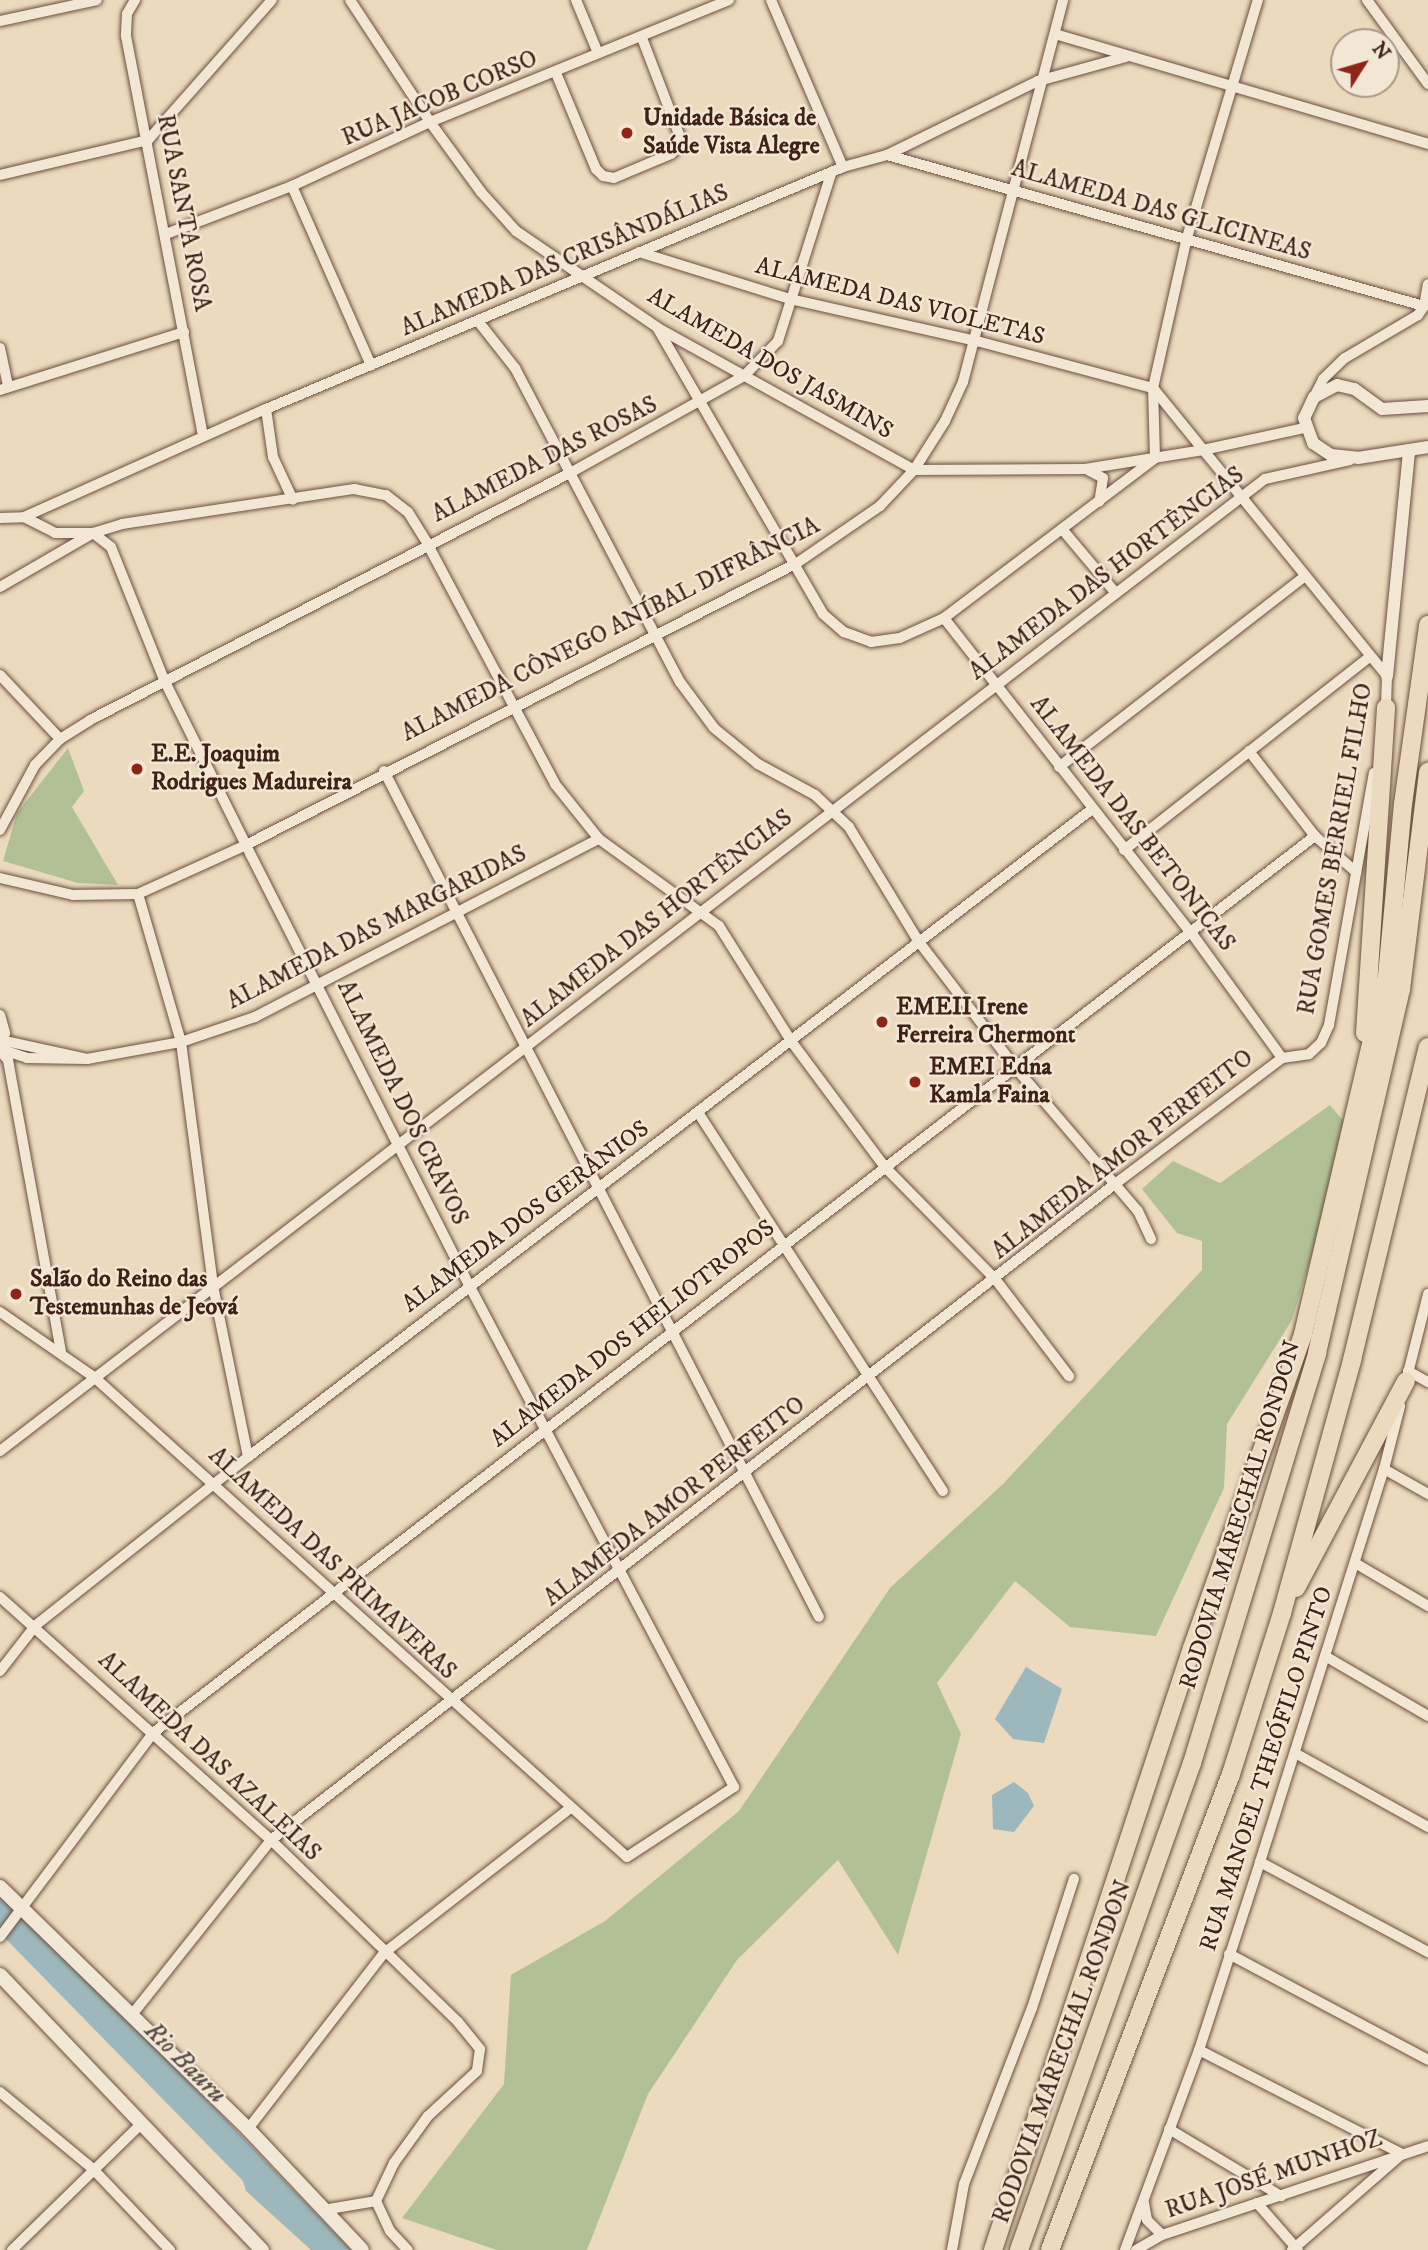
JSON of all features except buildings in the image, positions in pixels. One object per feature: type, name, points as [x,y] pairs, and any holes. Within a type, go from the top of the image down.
[{"type":"highway","points":[[993,2250],[1192,1648],[1303,1334],[1355,1124],[1387,976],[1403,804],[1428,625]]},
{"type":"highway","points":[[1355,1124],[1375,923],[1386,708]]},
{"type":"highway","name":"RODOVIA MARECHAL RONDON","points":[[1019,2250],[1192,1763],[1317,1353],[1401,989],[1428,772]]},
{"type":"highway","points":[[1050,2250],[1231,1774],[1282,1613],[1352,1360],[1428,1047]]},
{"type":"highway","points":[[1282,1613],[1407,1376]]},
{"type":"main road","points":[[0,1887],[248,2129],[362,2250]]},
{"type":"main road","points":[[0,1975],[262,2250]]},
{"type":"street","points":[[0,21],[97,0]]},
{"type":"street","name":"RUA SANTA ROSA","points":[[135,0],[127,15],[126,36],[203,435]]},
{"type":"street","points":[[0,175],[148,140],[272,0]]},
{"type":"street","name":"ALAMEDA DOS JASMINS","points":[[351,0],[430,122],[481,192],[516,231],[657,328],[690,342],[744,376],[914,470],[1085,469],[1203,450],[1304,428]]},
{"type":"street","points":[[576,0],[598,53]]},
{"type":"street","name":"RUA JACOB CORSO","points":[[166,233],[292,186],[430,122],[556,73],[729,0]]},
{"type":"street","points":[[771,0],[843,167]]},
{"type":"street","name":"ALAMEDA CÔNEGO ANÍBAL DIFRÂNCIA","points":[[138,894],[246,845],[384,771],[797,563],[880,506],[914,470],[945,421],[977,341],[1010,190],[1038,81],[1055,34],[1063,0]]},
{"type":"street","points":[[657,328],[704,402],[797,563],[823,614],[844,632],[871,642],[900,638],[944,618],[1155,458],[1153,388],[1186,241],[1258,0]]},
{"type":"street","points":[[1367,0],[1428,84]]},
{"type":"street","points":[[1055,34],[1230,88],[1428,144]]},
{"type":"street","points":[[556,73],[596,169],[603,176],[614,178],[671,154],[680,136],[642,37]]},
{"type":"street","name":"ALAMEDA DAS CRISÂNDÁLIAS","points":[[24,517],[203,435],[639,252],[843,167],[887,155],[1038,81],[1126,57]]},
{"type":"street","name":"ALAMEDA DAS GLICINEAS","points":[[887,155],[1424,306]]},
{"type":"street","name":"ALAMEDA DAS ROSAS","points":[[0,830],[34,765],[60,739],[427,543],[570,473],[704,402],[744,376],[778,341],[831,174]]},
{"type":"street","points":[[292,186],[371,365]]},
{"type":"street","name":"ALAMEDA DAS VIOLETAS","points":[[639,252],[790,299],[977,341],[1153,388]]},
{"type":"street","points":[[1428,284],[1424,306],[1406,323],[1345,358],[1323,379],[1306,411],[1304,428],[1321,449],[1358,458],[1428,447]]},
{"type":"street","points":[[478,321],[515,368],[680,682],[714,728],[831,811],[849,827],[919,942],[1014,1066],[1138,1211],[1151,1239]]},
{"type":"street","points":[[0,348],[4,389],[184,332]]},
{"type":"street","points":[[677,357],[690,342]]},
{"type":"street","points":[[1314,397],[1327,388],[1346,386],[1382,409],[1428,406]]},
{"type":"street","points":[[1153,388],[1387,676]]},
{"type":"street","points":[[266,409],[273,457],[293,500]]},
{"type":"street","name":"RUA GOMES BERRIEL FILHO","points":[[1282,1058],[1309,1054],[1321,1043],[1329,1025],[1386,708],[1409,450]]},
{"type":"street","name":"ALAMEDA DAS HORTÊNCIAS","points":[[0,1451],[94,1377],[214,1290],[398,1144],[997,685],[1114,591],[1243,496],[1278,474],[1358,458]]},
{"type":"street","points":[[1085,469],[1103,478],[1098,503]]},
{"type":"street","points":[[0,587],[93,533],[122,524],[354,489],[386,495],[408,512],[427,543],[555,784],[599,839],[719,926],[790,1041],[885,1167],[996,1280],[1069,1376]]},
{"type":"street","points":[[0,518],[24,517],[55,533],[93,533],[111,547],[164,682]]},
{"type":"street","points":[[1062,529],[1114,591]]},
{"type":"street","points":[[1059,767],[1305,576]]},
{"type":"street","name":"ALAMEDA DAS BETONICAS","points":[[944,618],[1091,810],[1193,935],[1282,1058]]},
{"type":"street","points":[[1124,850],[1369,657]]},
{"type":"street","points":[[0,675],[60,739]]},
{"type":"street","name":"ALAMEDA DOS CRAVOS","points":[[164,682],[246,845],[321,985],[398,1144],[544,1431],[734,1787],[627,1857]]},
{"type":"street","points":[[1249,751],[1315,836],[1356,872]]},
{"type":"street","points":[[384,771],[819,1617]]},
{"type":"street","name":"ALAMEDA DOS GERÂNIOS","points":[[0,1671],[36,1625],[247,1457],[469,1285],[699,1114],[1091,810]]},
{"type":"street","name":"ALAMEDA DOS HELIOTROPOS","points":[[0,1937],[153,1733],[1014,1066],[1193,935],[1315,836]]},
{"type":"street","name":"ALAMEDA DAS MARGARIDAS","points":[[3,1044],[27,1058],[87,1059],[181,1042],[255,1017],[599,839]]},
{"type":"street","points":[[0,878],[73,895],[138,894],[181,1042],[214,1290],[247,1457]]},
{"type":"street","points":[[0,1016],[61,1352]]},
{"type":"street","name":"ALAMEDA AMOR PERFEITO","points":[[131,2016],[271,1840],[996,1280],[1115,1184],[1282,1058]]},
{"type":"street","points":[[699,1114],[943,1491]]},
{"type":"street","name":"RUA MANOEL THEÓFILO PINTO","points":[[1125,2250],[1199,2050],[1355,1563],[1384,1469],[1428,1294]]},
{"type":"street","name":"ALAMEDA DAS PRIMAVERAS","points":[[0,1312],[94,1377],[569,1808],[627,1857]]},
{"type":"street","points":[[1407,1376],[1428,1382]]},
{"type":"street","points":[[1384,1469],[1428,1494]]},
{"type":"street","points":[[1355,1563],[1428,1606]]},
{"type":"street","name":"ALAMEDA DAS AZALEIAS","points":[[0,1597],[36,1625],[271,1840],[384,1953],[458,2022],[480,2049],[477,2071],[428,2116],[394,2163],[376,2201]]},
{"type":"street","points":[[1325,1657],[1428,1716]]},
{"type":"street","points":[[1294,1753],[1428,1827]]},
{"type":"street","points":[[248,2129],[384,1953],[569,1808]]},
{"type":"street","points":[[1260,1862],[1428,1952]]},
{"type":"street","points":[[952,2250],[964,2184],[1032,2008],[1074,1879]]},
{"type":"street","points":[[1229,1954],[1428,2060]]},
{"type":"street","points":[[1199,2050],[1402,2154],[1295,2249],[1257,2203]]},
{"type":"street","points":[[0,2092],[93,2169],[170,2250]]},
{"type":"street","points":[[12,2250],[141,2124]]},
{"type":"street","points":[[1169,2129],[1282,2196]]},
{"type":"street","name":"RUA JOSÉ MUNHOZ","points":[[1136,2250],[1162,2235],[1428,2146]]},
{"type":"street","points":[[1144,2199],[1147,2220],[1162,2235]]},
{"type":"street","points":[[323,2210],[376,2201],[390,2231],[408,2250]]},
{"type":"green space","points":[[68,748],[84,791],[72,807],[118,885],[78,883],[3,861],[17,813]]},
{"type":"green space","points":[[1330,1105],[1350,1129],[1292,1320],[1227,1424],[1224,1488],[1156,1636],[1070,1627],[1015,1581],[937,1683],[961,1734],[898,1955],[838,1860],[737,1960],[648,2094],[587,2250],[497,2250],[402,2218],[504,2084],[511,1975],[605,1921],[739,1811],[890,1588],[1003,1484],[1202,1270],[1202,1241],[1177,1233],[1142,1189],[1173,1161],[1220,1183]]},
{"type":"water","points":[[1026,1667],[1062,1689],[1044,1743],[1013,1739],[995,1719]]},
{"type":"water","points":[[1014,1782],[1028,1793],[1034,1806],[1014,1832],[993,1829],[992,1795]]},
{"type":"water","points":[[0,1897],[155,2046],[351,2250],[311,2250],[246,2191],[243,2181],[0,1933]]},
{"type":"place","name":"Unidade Básica de Saúde Vista Alegre","points":[[627,133]]},
{"type":"place","name":"E.E. Joaquim Rodrigues Madureira","points":[[137,769]]},
{"type":"place","name":"EMEII Irene Ferreira Chermont","points":[[882,1022]]},
{"type":"place","name":"EMEI Edna Kamla Faina","points":[[915,1082]]},
{"type":"place","name":"Salão do Reino das Testemunhas de Jeová","points":[[16,1294]]},
{"type":"water label","name":"Rio Bauru","points":[[185,2063]]}]
